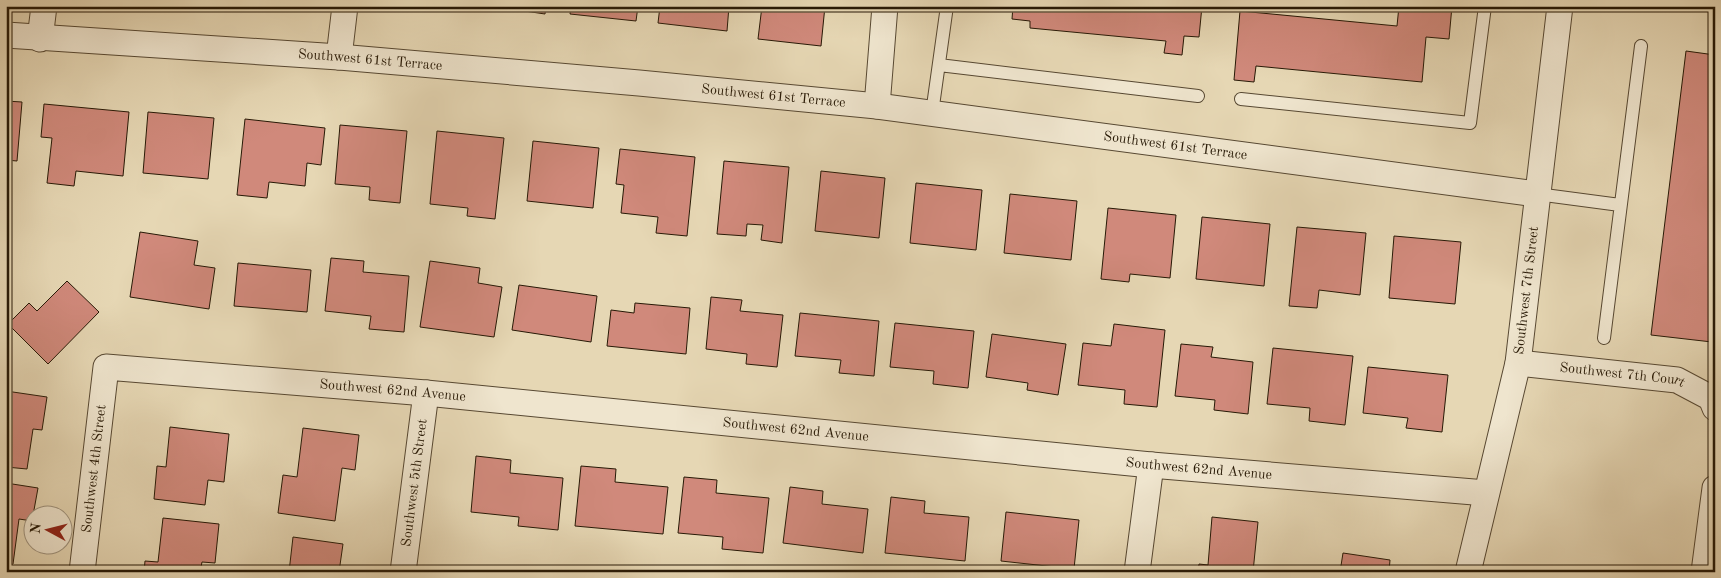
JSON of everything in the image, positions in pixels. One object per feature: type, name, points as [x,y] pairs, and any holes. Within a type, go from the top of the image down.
[{"type":"street","points":[[40,39],[44,6]]},
{"type":"street","points":[[339,58],[345,6]]},
{"type":"street","points":[[877,106],[885,6]]},
{"type":"street","name":"Southwest 7th Street","points":[[1468,572],[1518,363],[1560,6]]},
{"type":"street","name":"Southwest 61st Terrace","points":[[6,35],[40,39],[339,58],[639,83],[877,106],[1537,194]]},
{"type":"street","name":"Southwest 7th Court","points":[[1518,363],[1677,380],[1711,398],[1715,408]]},
{"type":"street","name":"Southwest 62nd Avenue","points":[[106,367],[426,393],[1151,465],[1486,493]]},
{"type":"street","name":"Southwest 4th Street","points":[[82,572],[106,367]]},
{"type":"street","name":"Southwest 5th Street","points":[[403,572],[426,393]]},
{"type":"street","points":[[1137,572],[1151,465]]},
{"type":"street","points":[[1704,572],[1715,488]]},
{"type":"lane","points":[[932,113],[947,6]]},
{"type":"lane","points":[[1241,99],[1470,123],[1485,6]]},
{"type":"lane","points":[[1604,338],[1641,46]]},
{"type":"lane","points":[[940,65],[1198,96]]},
{"type":"lane","points":[[1537,194],[1620,205]]},
{"type":"building","points":[[491,6],[546,6],[545,14]]},
{"type":"building","points":[[571,6],[638,6],[636,21],[570,14]]},
{"type":"building","points":[[660,6],[729,6],[727,31],[658,23]]},
{"type":"building","points":[[762,6],[825,6],[821,46],[758,39]]},
{"type":"building","points":[[1013,6],[1202,6],[1199,37],[1184,36],[1182,55],[1164,53],[1166,41],[1030,28],[1030,21],[1012,19]]},
{"type":"building","points":[[1399,6],[1452,6],[1449,39],[1426,37],[1422,82],[1256,66],[1254,82],[1234,80],[1240,11],[1397,26]]},
{"type":"building","points":[[1686,51],[1715,55],[1715,320],[1712,342],[1651,335]]},
{"type":"building","points":[[6,101],[22,102],[17,161],[6,160]]},
{"type":"building","points":[[44,104],[129,112],[123,176],[76,171],[74,186],[47,183],[52,138],[41,137]]},
{"type":"building","points":[[148,112],[214,118],[208,179],[143,173]]},
{"type":"building","points":[[245,119],[325,128],[321,165],[307,163],[305,186],[269,182],[267,198],[237,195]]},
{"type":"building","points":[[340,125],[407,131],[400,203],[369,200],[370,187],[335,184]]},
{"type":"building","points":[[437,131],[504,138],[495,219],[467,216],[468,208],[430,204]]},
{"type":"building","points":[[533,141],[599,148],[593,208],[527,201]]},
{"type":"building","points":[[620,149],[695,157],[687,236],[656,233],[658,217],[621,213],[624,185],[616,184]]},
{"type":"building","points":[[724,161],[789,167],[782,243],[761,240],[763,225],[747,224],[746,236],[717,234]]},
{"type":"building","points":[[821,171],[885,178],[879,238],[815,231]]},
{"type":"building","points":[[916,183],[982,190],[976,250],[910,243]]},
{"type":"building","points":[[1010,194],[1077,201],[1071,260],[1004,253]]},
{"type":"building","points":[[1108,208],[1176,215],[1170,278],[1130,274],[1129,282],[1101,279]]},
{"type":"building","points":[[1202,217],[1270,224],[1264,286],[1196,279]]},
{"type":"building","points":[[1297,227],[1366,233],[1360,295],[1319,290],[1317,308],[1289,306]]},
{"type":"building","points":[[140,232],[198,241],[194,265],[215,268],[209,309],[130,297]]},
{"type":"building","points":[[1394,236],[1461,242],[1455,304],[1389,298]]},
{"type":"building","points":[[331,258],[364,261],[363,272],[409,276],[404,332],[369,329],[371,316],[325,311]]},
{"type":"building","points":[[430,261],[480,268],[478,283],[502,287],[494,337],[420,327]]},
{"type":"building","points":[[238,263],[311,270],[307,312],[234,306]]},
{"type":"building","points":[[67,281],[99,312],[48,364],[8,324],[29,303],[37,311]]},
{"type":"building","points":[[519,285],[597,296],[591,342],[512,330]]},
{"type":"building","points":[[711,297],[742,300],[740,311],[783,315],[777,367],[746,364],[747,354],[706,349]]},
{"type":"building","points":[[635,303],[690,308],[686,354],[607,346],[611,310],[634,313]]},
{"type":"building","points":[[800,313],[879,321],[874,376],[839,373],[841,360],[795,356]]},
{"type":"building","points":[[895,323],[974,331],[968,388],[933,384],[934,371],[890,367]]},
{"type":"building","points":[[1114,324],[1165,330],[1157,407],[1124,404],[1125,390],[1078,385],[1083,343],[1111,346]]},
{"type":"building","points":[[992,334],[1066,344],[1058,395],[1027,390],[1028,383],[986,377]]},
{"type":"building","points":[[1181,344],[1213,347],[1211,357],[1253,362],[1248,414],[1214,410],[1215,400],[1175,396]]},
{"type":"building","points":[[1273,348],[1353,356],[1345,425],[1309,421],[1310,408],[1267,404]]},
{"type":"building","points":[[1368,367],[1448,375],[1442,432],[1406,428],[1408,418],[1363,413]]},
{"type":"building","points":[[6,391],[47,397],[42,430],[33,429],[27,469],[6,467]]},
{"type":"building","points":[[170,427],[229,434],[224,482],[208,480],[205,505],[154,499],[157,466],[166,467]]},
{"type":"building","points":[[303,428],[359,435],[355,470],[342,468],[335,521],[278,513],[283,475],[297,477]]},
{"type":"building","points":[[476,456],[511,460],[510,473],[563,478],[558,530],[518,526],[519,517],[471,512]]},
{"type":"building","points":[[581,466],[616,469],[615,482],[668,487],[663,534],[575,526]]},
{"type":"building","points":[[684,477],[717,480],[716,493],[769,498],[763,553],[722,549],[723,537],[678,533]]},
{"type":"building","points":[[6,483],[38,488],[35,506],[22,506],[22,519],[19,519],[13,564],[6,563]]},
{"type":"building","points":[[790,487],[823,491],[822,504],[868,509],[863,553],[783,543]]},
{"type":"building","points":[[891,497],[925,501],[924,513],[969,517],[965,561],[885,553]]},
{"type":"building","points":[[1006,512],[1079,520],[1074,569],[1001,561]]},
{"type":"building","points":[[1212,517],[1258,522],[1253,572],[1198,572],[1199,564],[1208,565]]},
{"type":"building","points":[[163,518],[219,524],[215,563],[202,562],[200,572],[144,572],[145,561],[158,562]]},
{"type":"building","points":[[293,537],[343,544],[339,572],[289,572]]},
{"type":"building","points":[[1343,553],[1390,560],[1389,572],[1340,572]]}]
